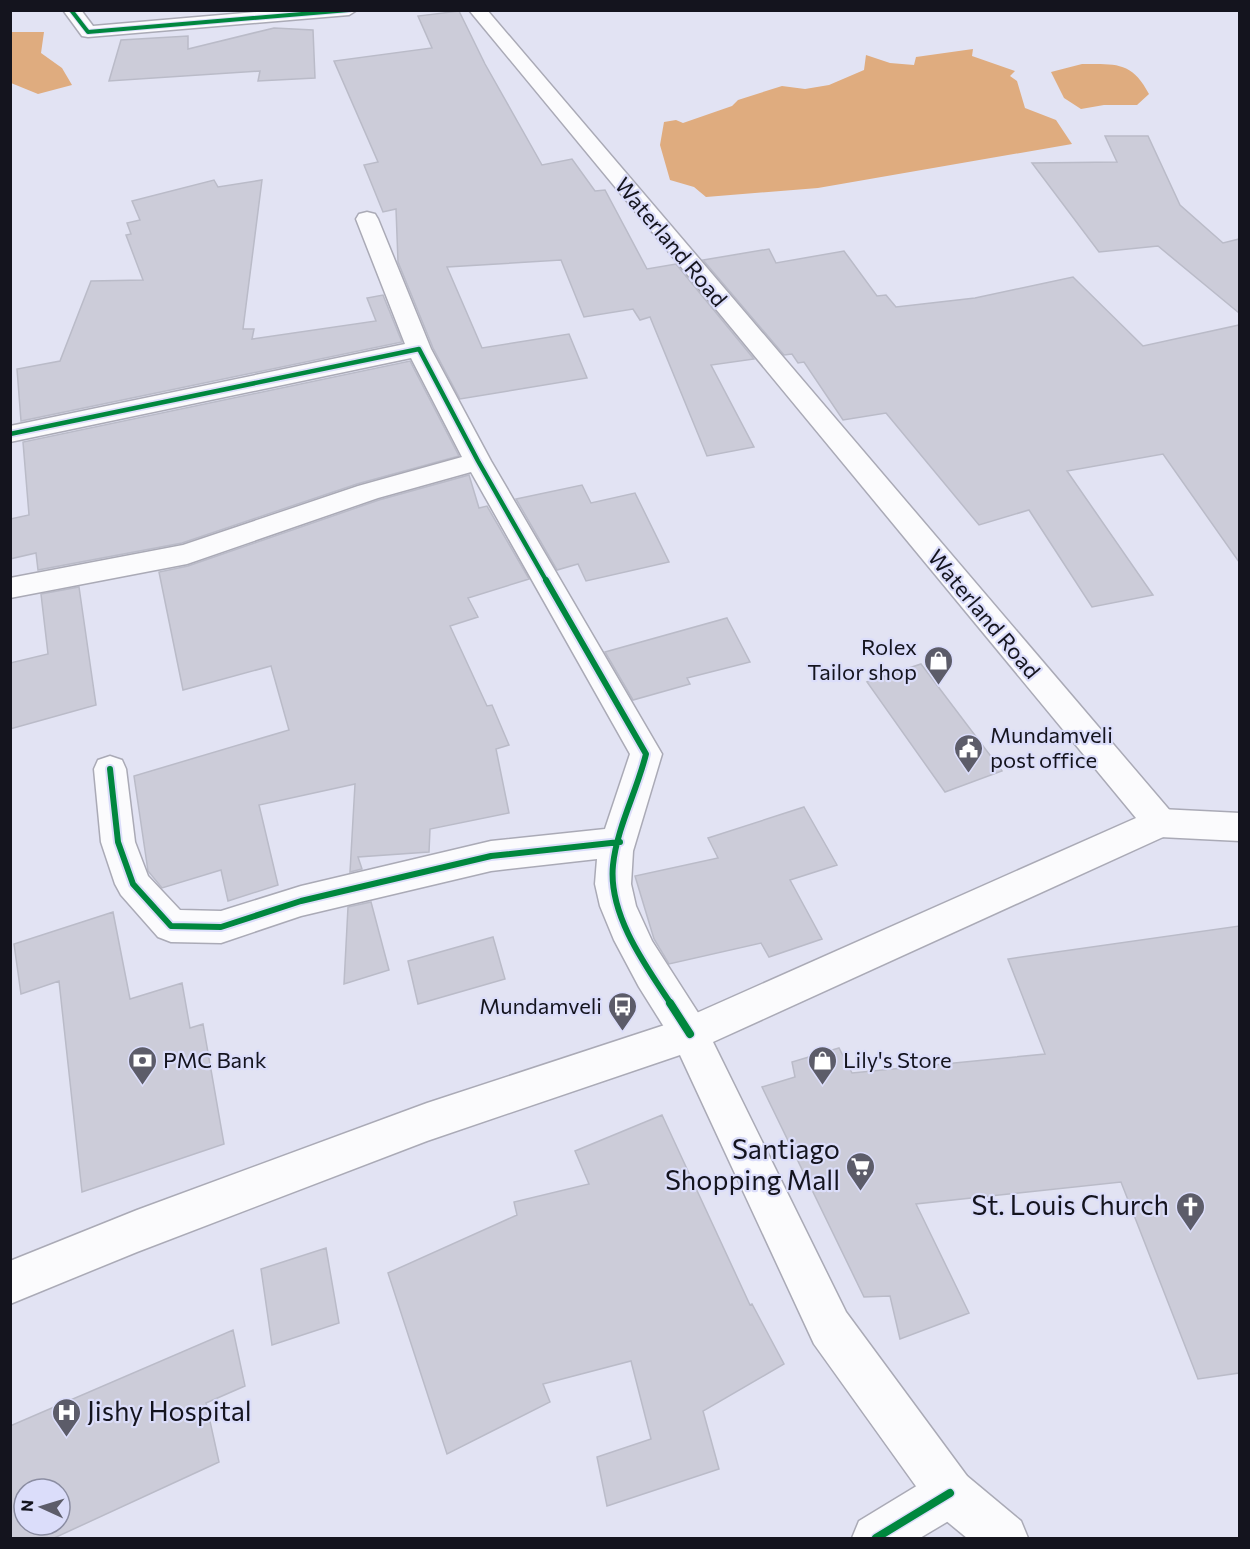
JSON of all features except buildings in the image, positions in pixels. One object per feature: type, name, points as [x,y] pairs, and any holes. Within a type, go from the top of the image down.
[{"type":"street","points":[[71,10],[88,32],[349,10]]},
{"type":"street","points":[[123,10],[125,29]]},
{"type":"street","points":[[189,10],[195,10]]},
{"type":"street","name":"Waterland Road","points":[[477,10],[1160,823]]},
{"type":"street","points":[[367,219],[419,349],[478,461],[646,754],[613,867],[619,909],[634,944],[690,1034],[830,1328],[950,1493],[1004,1539]]},
{"type":"street","points":[[10,434],[419,349]]},
{"type":"street","points":[[10,588],[187,554],[368,492],[478,461]]},
{"type":"street","points":[[110,769],[118,842],[133,884],[171,926],[221,927],[301,901],[491,856],[620,842]]},
{"type":"street","points":[[10,1283],[136,1231],[427,1122],[690,1034],[1160,823],[1239,827]]},
{"type":"street","points":[[876,1539],[950,1493]]},
{"type":"shaded area","points":[[10,32],[44,32],[41,53],[62,68],[72,85],[38,94],[11,83]]},
{"type":"shaded area","points":[[973,49],[972,56],[1015,71],[1010,76],[1017,81],[1025,108],[1056,120],[1072,144],[818,188],[706,197],[694,187],[670,180],[660,145],[664,122],[676,120],[683,123],[732,106],[738,100],[782,86],[805,89],[829,85],[864,70],[866,55],[890,63],[914,65],[916,57]]},
{"type":"shaded area","points":[[1082,64],[1113,65],[1129,70],[1143,83],[1149,94],[1137,105],[1104,105],[1081,109],[1064,98],[1051,72]]},
{"type":"cycle path","points":[[71,10],[88,32],[349,10]]},
{"type":"cycle path","points":[[10,434],[419,349],[478,461],[646,754],[616,851],[613,884],[627,929],[653,976],[690,1034]]},
{"type":"cycle path","points":[[110,769],[118,842],[133,884],[171,926],[221,927],[301,901],[491,856],[620,842]]},
{"type":"cycle path","points":[[876,1538],[950,1493]]},
{"type":"place","name":"Rolex Tailor shop","points":[[938,686]]},
{"type":"place","name":"Mundamveli post office","points":[[969,774]]},
{"type":"place","name":"Mundamveli","points":[[623,1032]]},
{"type":"place","name":"PMC Bank","points":[[142,1086]]},
{"type":"place","name":"Lily's Store","points":[[822,1086]]},
{"type":"place","name":"Santiago Shopping Mall","points":[[861,1192]]},
{"type":"place","name":"St. Louis Church","points":[[1190,1232]]},
{"type":"place","name":"Jishy Hospital","points":[[66,1438]]}]
